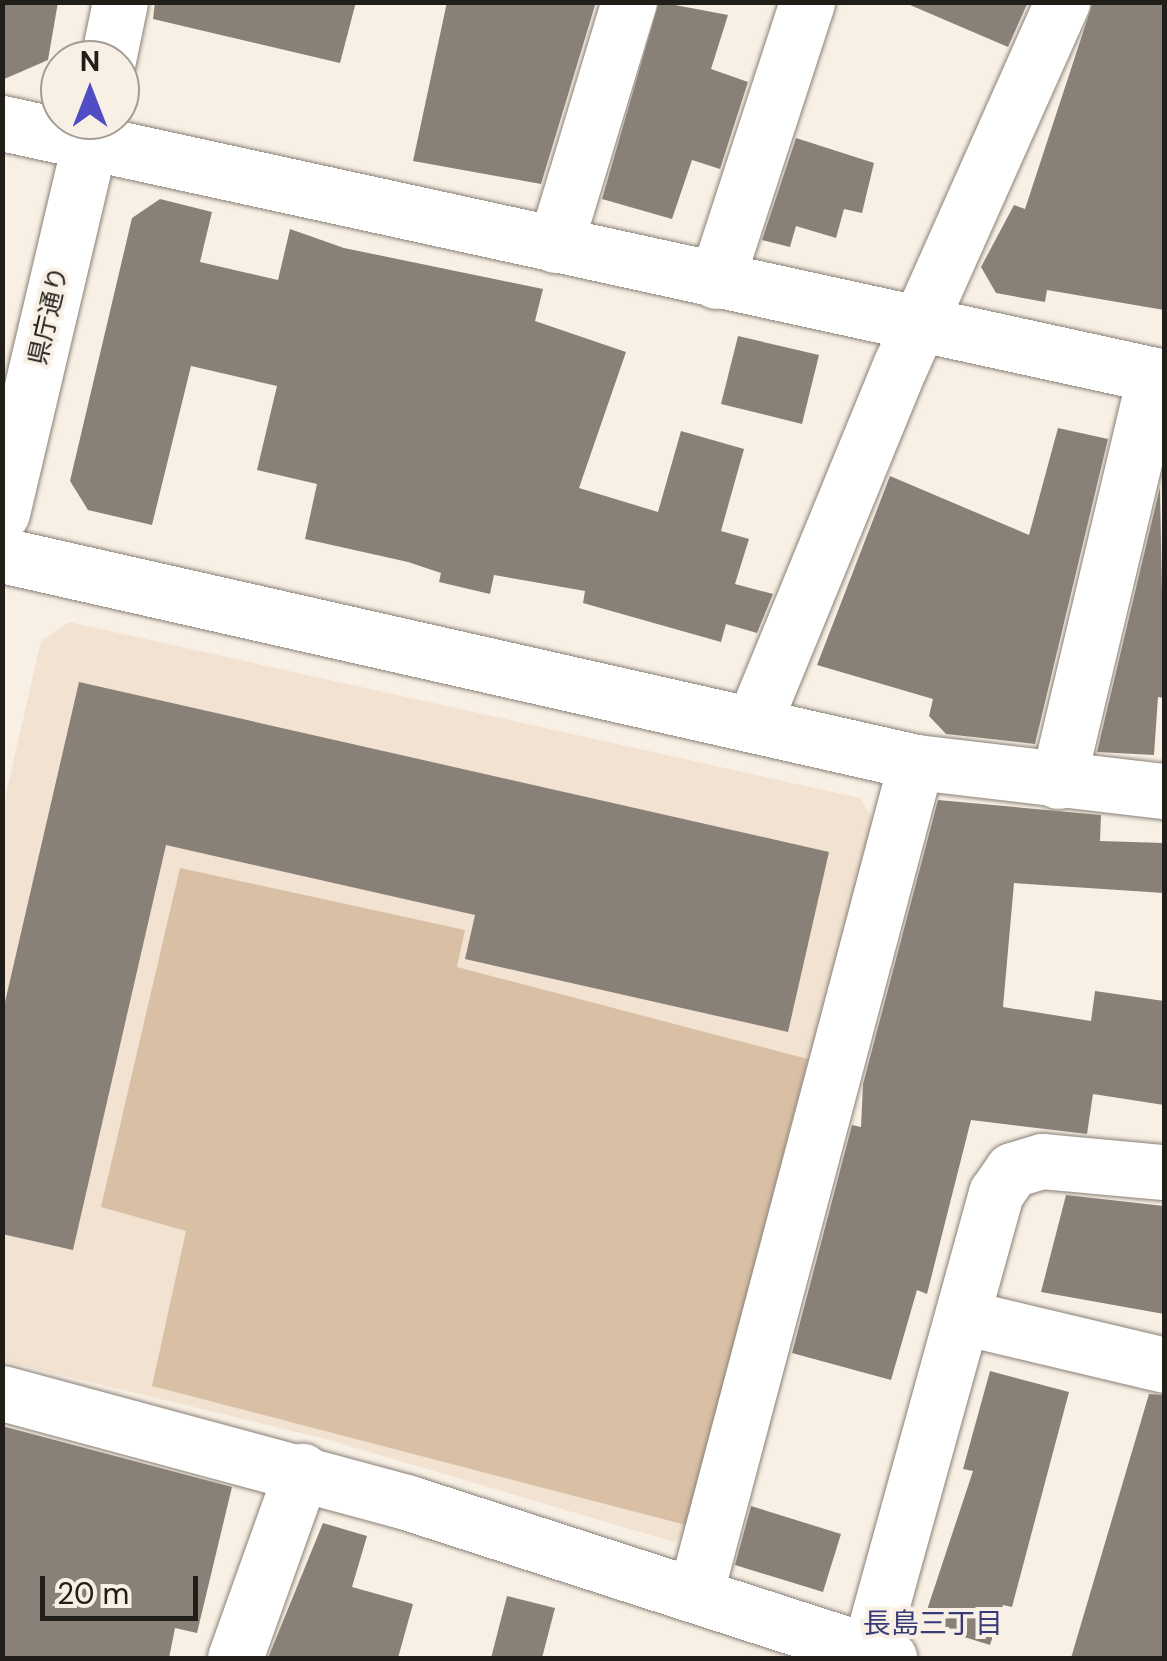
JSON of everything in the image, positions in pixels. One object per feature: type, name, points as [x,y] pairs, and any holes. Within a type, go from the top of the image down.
[{"type":"street","points":[[112,40],[120,2]]},
{"type":"street","points":[[555,244],[629,2]]},
{"type":"street","points":[[716,281],[807,2]]},
{"type":"street","points":[[753,724],[916,327],[1062,2]]},
{"type":"street","points":[[2,124],[40,127]]},
{"type":"street","name":"県庁通り","points":[[2,513],[13,417],[89,140]]},
{"type":"street","points":[[133,140],[555,244],[916,327],[1160,376],[1058,780]]},
{"type":"street","points":[[2,555],[916,762],[1164,791]]},
{"type":"street","points":[[696,1594],[916,762]]},
{"type":"street","points":[[2,1394],[302,1471],[696,1594],[875,1657],[996,1193],[1012,1170],[1042,1161],[1164,1172]]},
{"type":"street","points":[[964,1318],[1164,1365]]},
{"type":"street","points":[[235,1658],[302,1471]]},
{"type":"shaded area","points":[[69,622],[860,798],[879,830],[701,1525],[674,1542],[329,1440],[3,1361],[3,807],[41,641]]},
{"type":"shaded area","points":[[180,868],[465,930],[457,967],[808,1059],[686,1525],[152,1386],[186,1231],[101,1207]]},
{"type":"building","points":[[2,2],[58,2],[51,40],[40,40],[40,63],[2,80]]},
{"type":"building","points":[[155,2],[356,2],[340,63],[153,19]]},
{"type":"building","points":[[447,2],[596,2],[541,184],[413,161]]},
{"type":"building","points":[[659,2],[728,15],[711,69],[748,82],[720,169],[692,160],[672,219],[602,199]]},
{"type":"building","points":[[903,2],[1028,2],[1008,47]]},
{"type":"building","points":[[1093,2],[1164,2],[1164,310],[1047,290],[1045,302],[996,293],[981,267],[1014,205],[1025,209]]},
{"type":"building","points":[[796,138],[874,163],[862,213],[844,209],[836,238],[796,226],[790,247],[762,240]]},
{"type":"building","points":[[160,199],[212,212],[200,262],[278,280],[290,229],[344,248],[543,289],[535,321],[626,352],[579,488],[658,512],[681,431],[744,449],[721,531],[749,539],[735,584],[773,594],[757,633],[726,624],[721,642],[583,603],[585,591],[494,575],[490,594],[439,582],[441,573],[408,562],[305,539],[317,484],[257,470],[277,386],[191,366],[152,525],[88,510],[70,481],[132,218]]},
{"type":"building","points":[[738,336],[819,355],[802,424],[721,404]]},
{"type":"building","points":[[1058,428],[1108,439],[1035,744],[946,734],[929,716],[933,699],[817,665],[890,476],[1029,535]]},
{"type":"building","points":[[1160,487],[1164,698],[1158,697],[1154,755],[1097,752]]},
{"type":"building","points":[[79,682],[829,852],[788,1032],[465,959],[475,915],[166,845],[73,1250],[2,1234],[2,1015]]},
{"type":"building","points":[[938,800],[1101,815],[1100,841],[1164,843],[1164,893],[1014,883],[1003,1007],[1091,1021],[1095,991],[1164,1001],[1164,1105],[1093,1094],[1087,1134],[971,1120],[927,1294],[917,1290],[891,1380],[792,1353],[852,1125],[861,1127],[863,1084]]},
{"type":"building","points":[[1066,1195],[1164,1206],[1164,1314],[1041,1292]]},
{"type":"building","points":[[990,1371],[1069,1392],[1012,1607],[1003,1605],[990,1645],[932,1627],[927,1610],[973,1471],[963,1469]]},
{"type":"building","points":[[1149,1394],[1164,1395],[1164,1658],[1071,1658]]},
{"type":"building","points":[[2,1426],[232,1487],[197,1633],[175,1628],[169,1658],[2,1658]]},
{"type":"building","points":[[751,1506],[841,1534],[823,1592],[735,1565]]},
{"type":"building","points":[[323,1523],[367,1536],[352,1587],[413,1604],[398,1658],[268,1658]]},
{"type":"building","points":[[507,1596],[555,1608],[542,1658],[491,1658]]},
{"type":"district","name":"長島三丁目","points":[[933,1624]]}]
